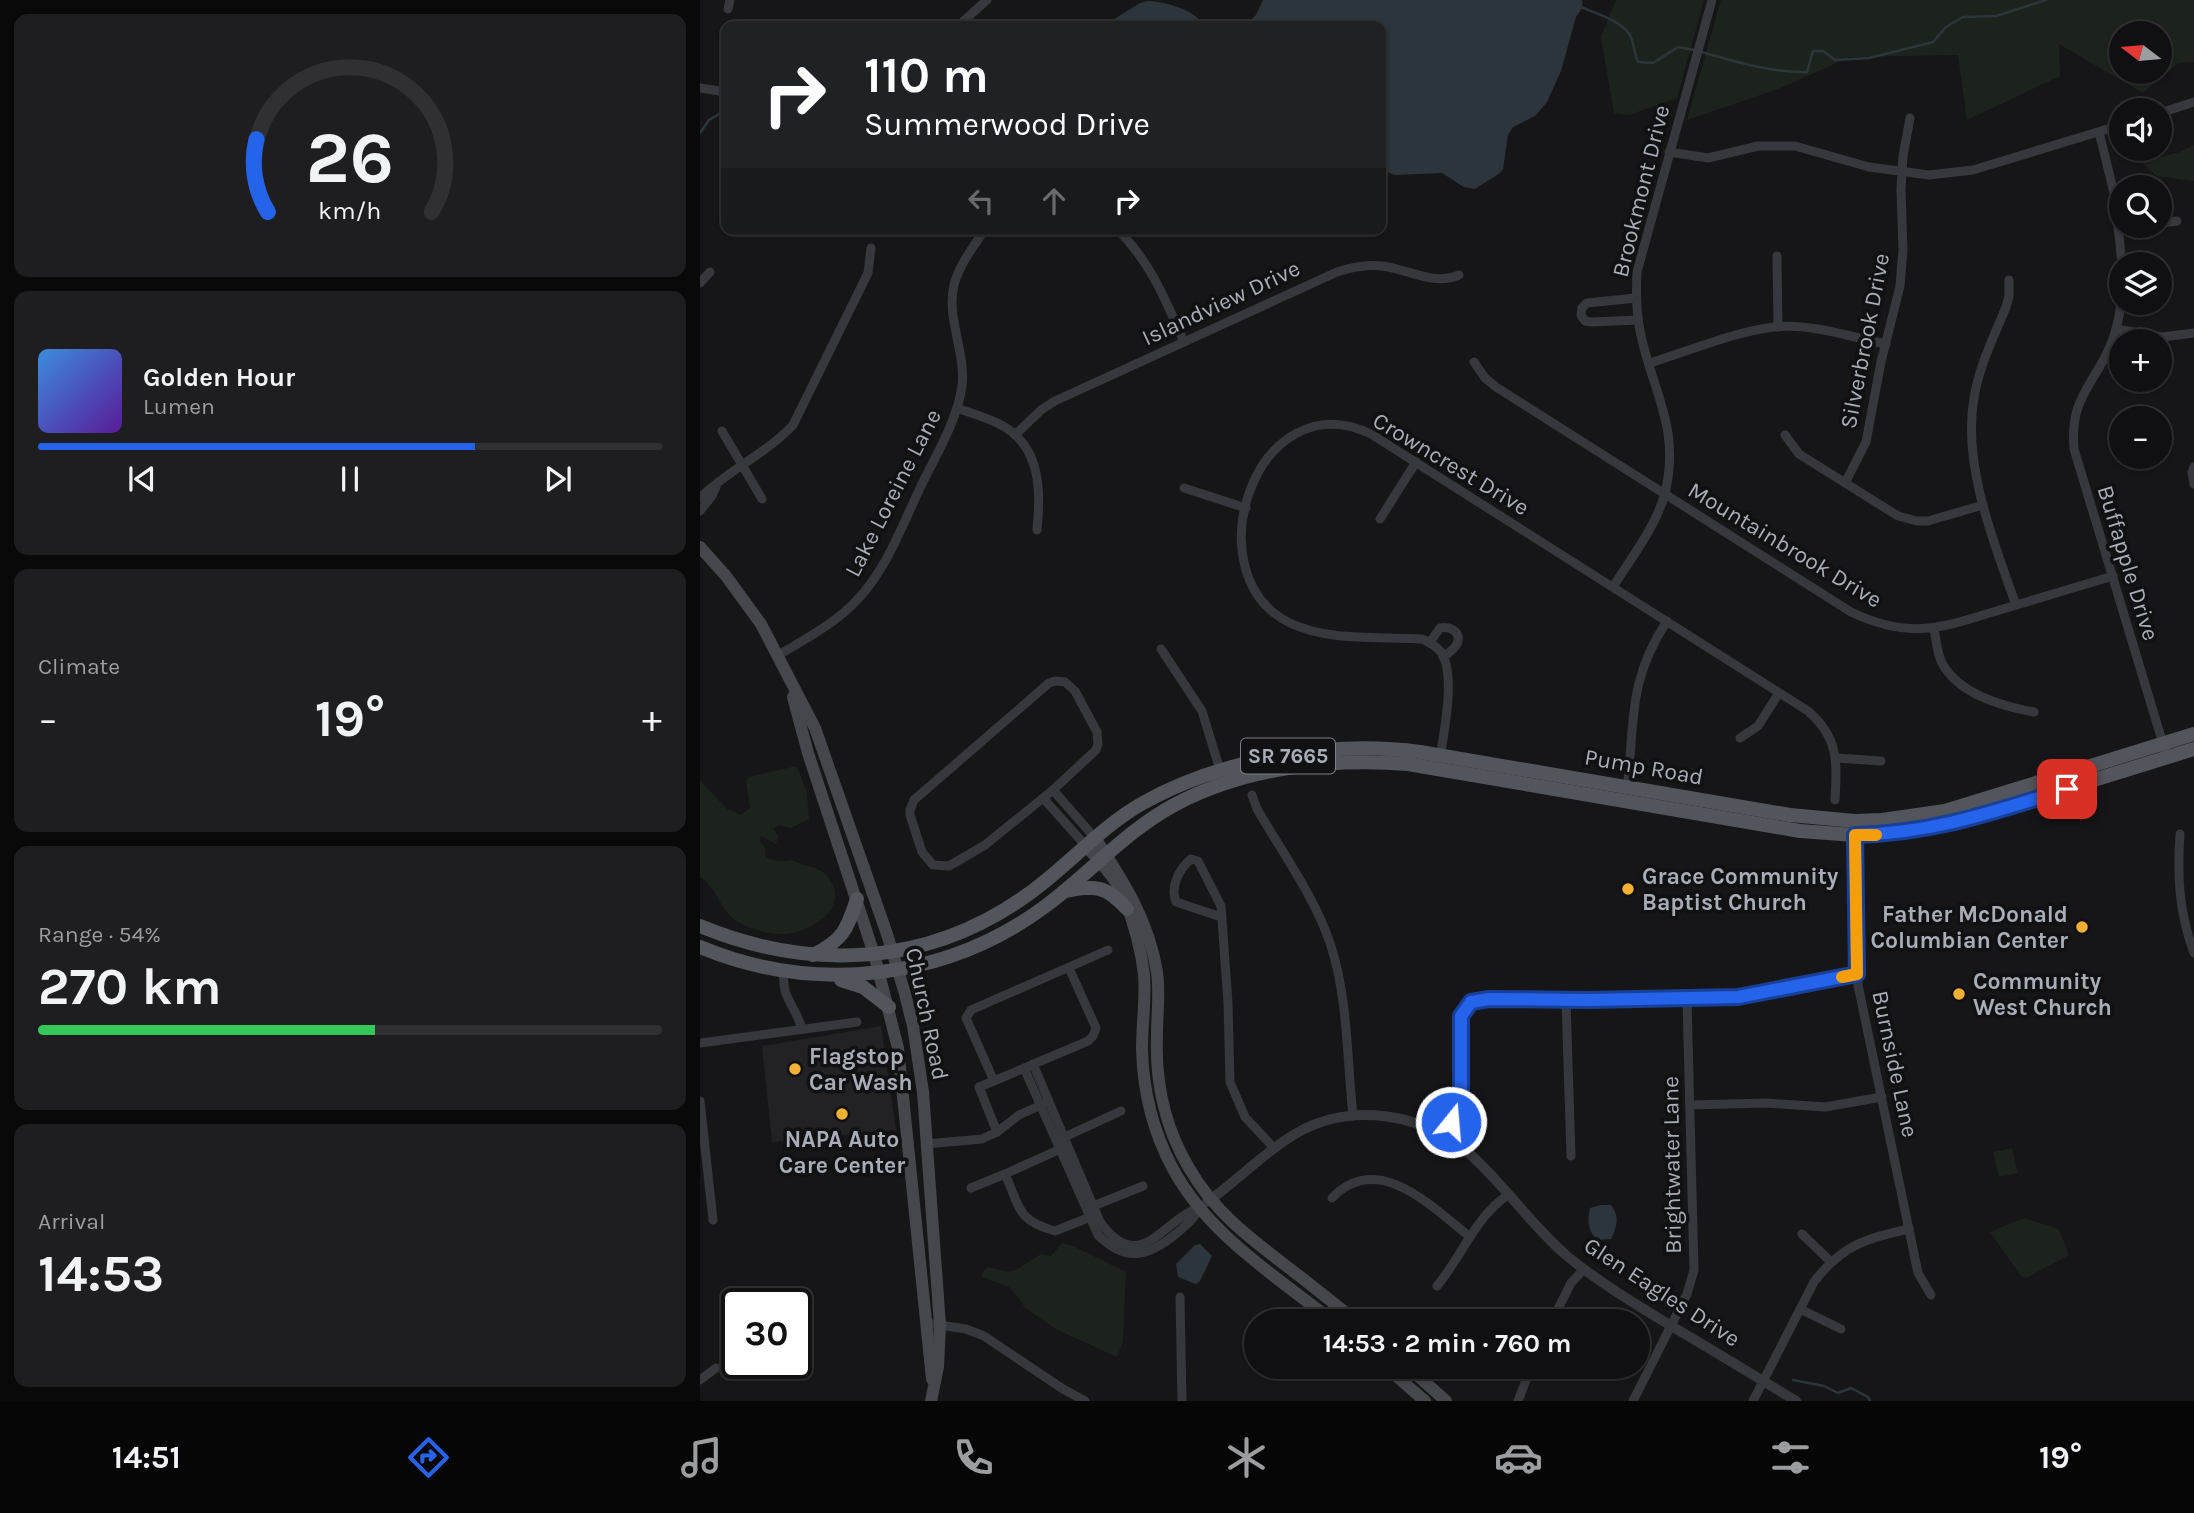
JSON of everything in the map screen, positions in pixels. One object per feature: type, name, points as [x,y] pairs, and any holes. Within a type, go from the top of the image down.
[{"type":"main road","name":"Church Road","points":[[700,547],[748,605],[779,655],[815,728],[893,951],[917,1049],[926,1144],[933,1324]]},
{"type":"main road","name":"Church Road","points":[[786,672],[808,753],[858,899],[889,1007],[902,1076],[938,1367],[931,1401]]},
{"type":"main road","name":"Pump Road","points":[[1626,794],[1800,831],[1855,835],[1909,832],[1948,825],[2165,750],[2194,734]]},
{"type":"main road","name":"Pump Road","points":[[700,926],[752,945],[812,956],[874,954],[943,939],[990,918],[1029,894],[1143,803],[1220,770],[1286,757],[1354,748],[1397,749],[1439,762],[1626,794],[1815,819],[1882,820],[1923,815],[1970,804],[2165,750],[2194,749]]},
{"type":"main road","name":"Pump Road","points":[[823,975],[898,970],[934,962],[988,941],[1024,921],[1133,832],[1176,804],[1214,788],[1255,776],[1331,763],[1439,762]]},
{"type":"main road","points":[[1091,842],[1136,902],[1157,969],[1157,1059],[1166,1114],[1187,1166],[1210,1200],[1237,1228],[1341,1309]]},
{"type":"main road","points":[[1103,858],[1121,891],[1137,937],[1143,973],[1143,1066],[1149,1102],[1166,1155],[1199,1208],[1234,1244],[1317,1309]]},
{"type":"main road","points":[[1063,891],[1093,887],[1106,890],[1127,909]]},
{"type":"main road","points":[[812,956],[828,948],[844,933],[858,899]]},
{"type":"main road","points":[[700,947],[741,962],[784,971],[823,975],[858,985],[889,1007]]},
{"type":"main road","points":[[1400,1379],[1425,1401]]},
{"type":"main road","points":[[1421,1379],[1446,1401]]},
{"type":"street","points":[[964,21],[987,0]]},
{"type":"street","name":"Brookmont Drive","points":[[1613,587],[1652,524],[1665,494],[1670,438],[1638,320],[1636,298],[1640,255],[1712,0]]},
{"type":"street","points":[[700,88],[721,91]]},
{"type":"street","points":[[2172,109],[2194,102]]},
{"type":"street","name":"Silverbrook Drive","points":[[1845,483],[1866,442],[1902,270],[1902,172],[1910,118]]},
{"type":"street","points":[[1669,152],[1707,158],[1758,146],[1777,145],[1806,148],[1869,167],[1930,175],[1973,170],[2109,129]]},
{"type":"street","points":[[2099,132],[2111,175]]},
{"type":"street","points":[[2172,222],[2178,221]]},
{"type":"street","name":"Lake Loreine Lane","points":[[779,655],[842,615],[866,590],[880,570],[957,408],[962,367],[953,307],[954,285],[981,235]]},
{"type":"street","points":[[1123,235],[1154,276],[1184,342]]},
{"type":"street","points":[[700,498],[742,465],[776,443],[797,419],[868,273],[871,248]]},
{"type":"street","points":[[1777,256],[1778,327]]},
{"type":"street","name":"Islandview Drive","points":[[1015,435],[1041,410],[1055,401],[1327,275],[1349,268],[1384,266],[1447,280],[1459,275]]},
{"type":"street","points":[[700,284],[710,272]]},
{"type":"street","points":[[2008,280],[2009,296],[1981,369],[1971,415],[1971,452],[1983,505],[2016,605]]},
{"type":"street","points":[[1636,298],[1587,303],[1582,307],[1581,315],[1592,323],[1638,320]]},
{"type":"street","name":"Buffapple Drive","points":[[2116,329],[2119,315]]},
{"type":"street","points":[[1650,363],[1751,331],[1778,327],[1806,328],[1886,344]]},
{"type":"street","points":[[2172,336],[2194,333]]},
{"type":"street","name":"Buffapple Drive","points":[[2109,348],[2081,396],[2073,436],[2077,461],[2165,750]]},
{"type":"street","name":"Mountainbrook Drive","points":[[1474,362],[1485,378],[1496,387],[1851,612],[1886,626],[1934,629],[2113,576]]},
{"type":"street","points":[[957,408],[987,418],[1015,435],[1025,448],[1036,471],[1040,491],[1037,530]]},
{"type":"street","name":"Crowncrest Drive","points":[[1439,762],[1445,731],[1447,695],[1447,672],[1443,657],[1456,645],[1458,637],[1454,630],[1440,628],[1430,642],[1422,639],[1319,634],[1281,618],[1262,600],[1244,566],[1241,535],[1246,508],[1260,470],[1273,450],[1308,428],[1333,424],[1366,431],[1808,711],[1822,724],[1836,758],[1835,800]]},
{"type":"street","points":[[722,431],[762,499]]},
{"type":"street","points":[[1785,435],[1799,454],[1898,516],[1917,521],[1940,518],[1983,505]]},
{"type":"street","points":[[1380,519],[1416,462]]},
{"type":"street","points":[[2194,467],[2194,484]]},
{"type":"street","points":[[700,511],[718,484]]},
{"type":"street","points":[[1184,488],[1246,508]]},
{"type":"street","points":[[1626,794],[1637,683],[1648,653],[1667,621]]},
{"type":"street","points":[[1934,629],[1941,660],[1953,677],[1993,702],[2034,712]]},
{"type":"street","points":[[1430,642],[1443,657]]},
{"type":"street","points":[[1161,649],[1202,711],[1220,770]]},
{"type":"street","points":[[1061,680],[1071,685],[1075,691],[1097,732],[1098,744],[1092,756],[1043,798],[985,845],[958,862],[943,867],[933,865],[925,858],[909,810],[919,795],[1049,683],[1061,680]]},
{"type":"street","points":[[1741,738],[1758,726],[1779,693]]},
{"type":"street","points":[[1836,758],[1881,761]]},
{"type":"street","points":[[1053,790],[1091,842]]},
{"type":"street","points":[[1252,795],[1256,809],[1316,911],[1331,946],[1340,995],[1353,1116]]},
{"type":"street","points":[[1043,798],[1091,842]]},
{"type":"street","points":[[2180,834],[2178,881],[2194,953]]},
{"type":"street","name":"Burnside Lane","points":[[1855,835],[1857,974],[1918,1273],[1931,1295]]},
{"type":"street","points":[[1221,917],[1176,902],[1174,884],[1191,859],[1198,861],[1219,900],[1221,917],[1228,1003],[1230,1082],[1245,1117],[1274,1148]]},
{"type":"street","points":[[994,1081],[966,1018],[971,1010],[1108,950]]},
{"type":"street","points":[[997,1132],[979,1087],[1087,1041],[1093,1036],[1096,1028],[1069,968]]},
{"type":"street","points":[[784,971],[783,989],[802,1029]]},
{"type":"street","points":[[1445,1136],[1460,1100],[1460,1020],[1466,1006],[1478,999],[1687,999],[1746,996],[1857,974]]},
{"type":"street","name":"Brightwater Lane","points":[[1633,1401],[1687,1294],[1694,1270],[1687,999]]},
{"type":"street","points":[[1566,1000],[1572,1156]]},
{"type":"street","points":[[700,1043],[857,1022]]},
{"type":"street","points":[[1028,1066],[1092,1212],[1111,1236],[1124,1243],[1148,1243],[1188,1212],[1199,1208]]},
{"type":"street","points":[[1690,1105],[1766,1103],[1825,1107],[1882,1097]]},
{"type":"street","points":[[700,1101],[713,1220]]},
{"type":"street","points":[[926,1144],[982,1139],[997,1132],[1019,1115],[1044,1103]]},
{"type":"street","points":[[971,1188],[1005,1174],[1121,1111]]},
{"type":"street","name":"Glen Eagles Drive","points":[[1199,1208],[1274,1148],[1318,1124],[1353,1116],[1387,1116],[1408,1120],[1445,1136],[1473,1156],[1548,1238],[1584,1269],[1622,1296],[1796,1401]]},
{"type":"street","points":[[1005,1174],[1023,1216],[1055,1231],[1143,1186]]},
{"type":"street","points":[[1332,1198],[1342,1187],[1355,1181],[1387,1182],[1416,1194],[1469,1237]]},
{"type":"street","points":[[1437,1286],[1448,1273],[1469,1237],[1494,1205],[1508,1195]]},
{"type":"street","points":[[1753,1401],[1814,1283],[1831,1262],[1857,1244],[1876,1236],[1909,1229]]},
{"type":"street","points":[[1802,1234],[1831,1262]]},
{"type":"street","points":[[1558,1309],[1571,1283],[1584,1269]]},
{"type":"street","points":[[1181,1297],[1182,1401]]},
{"type":"street","points":[[1800,1309],[1841,1329]]},
{"type":"street","points":[[933,1324],[966,1329],[984,1336],[1085,1401]]},
{"type":"street","points":[[700,1380],[716,1368]]},
{"type":"street","points":[[1518,1401],[1526,1379]]},
{"type":"shaded area","points":[[1263,0],[1582,0],[1561,71],[1547,102],[1535,116],[1513,127],[1508,135],[1503,169],[1475,189],[1464,187],[1442,173],[1395,175],[1386,172],[1386,21],[1249,21],[1256,15]]},
{"type":"shaded area","points":[[1616,0],[1704,0],[1677,98],[1629,115],[1614,113],[1601,37]]},
{"type":"shaded area","points":[[1721,0],[2194,0],[2194,62],[2178,63],[2172,68],[2172,21],[2109,21],[2109,73],[2059,44],[2060,76],[1967,120],[1958,55],[1850,57],[1778,89],[1687,120]]},
{"type":"shaded area","points":[[1147,1],[1179,8],[1201,21],[1111,21]]},
{"type":"shaded area","points":[[2128,84],[2154,84],[2143,93]]},
{"type":"shaded area","points":[[2194,145],[2194,181],[2172,178],[2172,175],[2155,175],[2142,162],[2172,161],[2172,154]]},
{"type":"shaded area","points":[[797,767],[807,793],[809,819],[791,828],[778,825],[773,829],[778,836],[776,844],[761,836],[759,840],[765,848],[766,857],[779,861],[792,860],[826,875],[833,886],[835,897],[832,907],[817,923],[795,932],[774,934],[752,928],[734,919],[700,877],[700,781],[727,809],[741,815],[750,808],[746,782],[749,777]]},
{"type":"shaded area","points":[[881,1026],[896,1130],[772,1142],[762,1046]]},
{"type":"shaded area","points":[[2012,1148],[2018,1173],[1999,1177],[1993,1152]]},
{"type":"shaded area","points":[[1611,1205],[1616,1213],[1616,1226],[1611,1239],[1597,1240],[1590,1229],[1590,1208]]},
{"type":"shaded area","points":[[2024,1218],[2059,1229],[2069,1255],[2026,1278],[2021,1276],[1990,1232]]},
{"type":"shaded area","points":[[1062,1243],[1126,1272],[1123,1341],[1117,1357],[1056,1329],[1025,1308],[1009,1287],[982,1277],[987,1267],[1009,1272],[1041,1254],[1051,1256]]},
{"type":"shaded area","points":[[1200,1244],[1212,1256],[1196,1284],[1178,1277],[1176,1264],[1195,1245]]},
{"type":"waterway","points":[[1701,52],[1740,63],[1807,72],[1813,51],[1823,51],[1835,60],[1869,58],[1933,42],[1946,27],[1963,17],[1996,16],[2046,0]]},
{"type":"waterway","points":[[1581,7],[1608,18],[1626,30],[1638,62],[1653,63],[1678,47],[1694,50]]},
{"type":"waterway","points":[[700,133],[709,120],[721,113]]},
{"type":"waterway","points":[[1793,1380],[1824,1386],[1838,1393],[1851,1388],[1868,1397],[1870,1401]]},
{"type":"slow traffic","points":[[1842,977],[1857,974],[1855,835],[1876,835]]},
{"type":"place","name":"Grace Community Baptist Church","points":[[1628,889]]},
{"type":"place","name":"Father McDonald Columbian Center","points":[[2082,927]]},
{"type":"place","name":"Community West Church","points":[[1959,994]]},
{"type":"place","name":"Flagstop Car Wash","points":[[795,1069]]},
{"type":"place","name":"NAPA Auto Care Center","points":[[842,1114]]},
{"type":"route","points":[[1451,1122],[1458,1108],[1461,1092],[1460,1020],[1462,1011],[1471,1002],[1478,999],[1738,997],[1857,974],[1855,835],[1882,835],[1948,825],[2067,789]]}]
